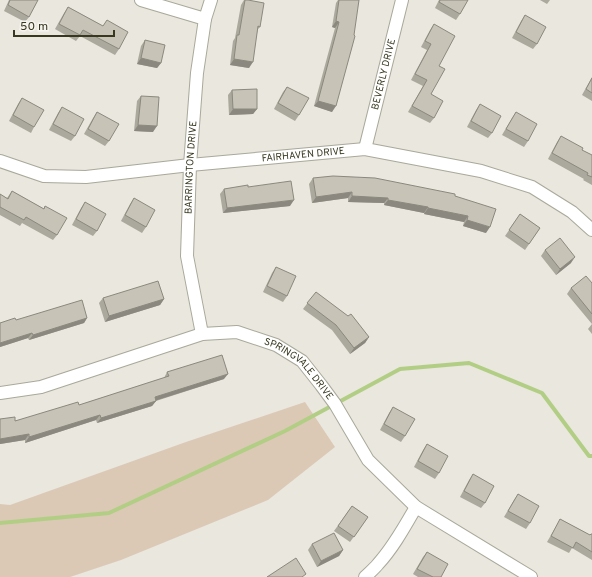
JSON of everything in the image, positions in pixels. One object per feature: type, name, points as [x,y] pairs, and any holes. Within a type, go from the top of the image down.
[{"type":"street","points":[[140,0],[205,19]]},
{"type":"street","name":"BARRINGTON DRIVE","points":[[202,334],[187,256],[190,165],[197,73],[205,19],[210,0]]},
{"type":"street","name":"BEVERLY DRIVE","points":[[365,149],[402,0]]},
{"type":"street","name":"FAIRHAVEN DRIVE","points":[[0,161],[44,176],[86,177],[190,165],[365,149],[481,170],[532,187],[572,212],[592,230]]},
{"type":"street","name":"SPRINGVALE DRIVE","points":[[0,393],[40,387],[202,334],[237,332],[276,345],[302,362],[321,384],[335,404],[368,460],[416,507],[523,575]]},
{"type":"street","points":[[365,577],[389,550],[416,507]]},
{"type":"shaded area","points":[[305,402],[335,447],[268,500],[121,560],[70,577],[0,577],[0,504],[10,505],[186,442]]},
{"type":"building","points":[[10,0],[38,0],[29,17],[8,5]]},
{"type":"building","points":[[245,0],[264,3],[260,27],[258,26],[253,62],[234,59],[237,35],[239,35]]},
{"type":"building","points":[[339,0],[359,0],[355,36],[336,106],[318,101],[339,22],[336,21]]},
{"type":"building","points":[[440,0],[468,0],[460,14],[439,2]]},
{"type":"building","points":[[68,7],[103,26],[107,20],[128,32],[119,49],[83,30],[80,35],[59,24]]},
{"type":"building","points":[[525,15],[546,27],[537,44],[516,32]]},
{"type":"building","points":[[434,24],[455,36],[439,66],[445,69],[431,94],[443,101],[434,118],[412,106],[427,80],[415,74],[431,44],[425,41]]},
{"type":"building","points":[[145,40],[165,45],[161,63],[141,58]]},
{"type":"building","points":[[592,78],[592,93],[586,89]]},
{"type":"building","points":[[287,87],[309,98],[299,115],[278,103]]},
{"type":"building","points":[[257,89],[257,109],[233,109],[232,90]]},
{"type":"building","points":[[141,96],[159,97],[157,126],[138,125]]},
{"type":"building","points":[[22,98],[44,110],[34,127],[13,115]]},
{"type":"building","points":[[480,104],[501,116],[492,133],[471,121]]},
{"type":"building","points":[[62,107],[84,119],[75,136],[53,124]]},
{"type":"building","points":[[97,112],[119,124],[109,141],[88,129]]},
{"type":"building","points":[[516,112],[537,124],[528,141],[506,129]]},
{"type":"building","points":[[561,136],[583,148],[582,150],[592,155],[592,177],[587,175],[588,173],[552,153]]},
{"type":"building","points":[[333,176],[375,178],[455,194],[455,196],[496,209],[490,227],[467,220],[468,216],[388,200],[388,198],[352,196],[352,192],[316,197],[313,178]]},
{"type":"building","points":[[291,181],[294,200],[227,208],[224,189]]},
{"type":"building","points":[[12,191],[44,209],[45,206],[67,218],[57,235],[26,217],[24,220],[0,207],[0,194],[8,199]]},
{"type":"building","points":[[134,198],[155,210],[146,227],[125,215]]},
{"type":"building","points":[[85,202],[106,214],[97,231],[76,219]]},
{"type":"building","points":[[520,214],[540,228],[529,244],[509,230]]},
{"type":"building","points":[[560,238],[575,257],[560,269],[545,250]]},
{"type":"building","points":[[276,267],[296,276],[287,296],[267,286]]},
{"type":"building","points":[[586,276],[592,283],[592,314],[571,288]]},
{"type":"building","points":[[158,281],[164,299],[109,316],[103,298]]},
{"type":"building","points":[[316,292],[348,316],[351,314],[369,337],[354,348],[336,325],[307,303]]},
{"type":"building","points":[[82,300],[87,318],[33,335],[32,333],[0,343],[0,323],[15,318],[16,320]]},
{"type":"building","points":[[222,355],[228,374],[155,397],[156,401],[101,418],[100,415],[29,437],[29,434],[0,439],[0,419],[15,417],[15,421],[78,402],[79,405],[169,376],[167,372]]},
{"type":"building","points":[[393,407],[415,419],[405,436],[384,424]]},
{"type":"building","points":[[427,444],[448,456],[439,473],[418,461]]},
{"type":"building","points":[[473,474],[494,486],[485,503],[464,491]]},
{"type":"building","points":[[518,494],[539,506],[530,523],[508,511]]},
{"type":"building","points":[[352,506],[368,517],[354,537],[338,526]]},
{"type":"building","points":[[560,519],[590,535],[592,534],[592,552],[576,542],[573,548],[551,536]]},
{"type":"building","points":[[334,533],[343,550],[321,561],[312,544]]},
{"type":"building","points":[[427,552],[448,564],[441,577],[433,577],[417,569]]},
{"type":"building","points":[[296,558],[306,574],[302,577],[267,577]]},
{"type":"waterway","points":[[0,523],[109,513],[285,431],[400,369],[469,363],[542,393],[589,456],[592,456]]}]
